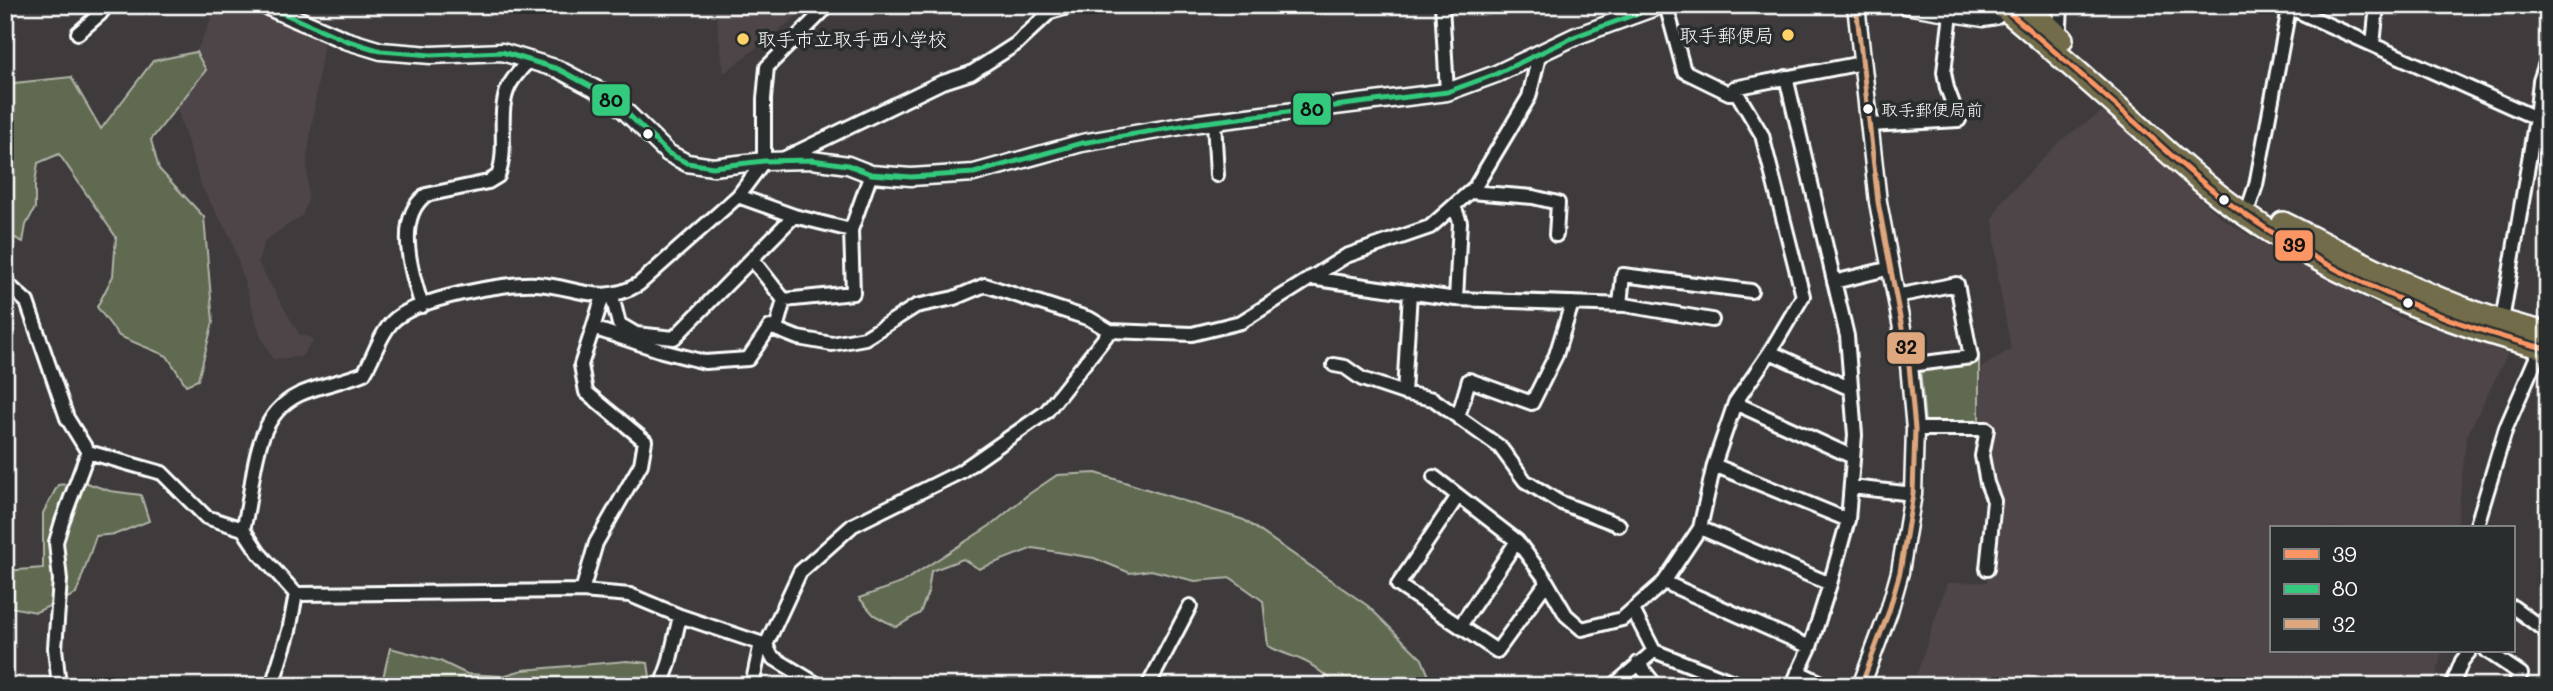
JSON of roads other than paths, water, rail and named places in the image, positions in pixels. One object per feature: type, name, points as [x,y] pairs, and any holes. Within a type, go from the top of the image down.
[{"type":"highway","points":[[2010,7],[2250,203],[2281,222],[2360,261],[2444,299],[2502,321],[2546,343]]},
{"type":"highway","points":[[2052,39],[2194,175],[2275,234],[2350,276],[2393,295],[2499,336],[2546,343]]},
{"type":"street","points":[[78,33],[107,5]]},
{"type":"street","points":[[264,5],[345,40],[381,51],[431,55],[502,52],[558,69],[601,92],[623,109],[668,153],[687,163],[713,167],[812,160],[849,165],[871,174],[911,177],[974,173],[1082,143],[1214,121],[1447,92],[1496,74],[1576,36],[1663,5],[1684,71],[1729,93],[1737,93]]},
{"type":"street","points":[[771,161],[764,99],[767,68],[829,5]]},
{"type":"street","points":[[243,529],[255,460],[265,433],[278,410],[295,396],[364,373],[390,325],[402,315],[474,290],[519,284],[550,286],[608,296],[625,293],[639,284],[738,196],[771,161],[940,83],[971,73],[1016,44],[1050,12],[1075,5]]},
{"type":"street","points":[[1442,5],[1447,92]]},
{"type":"street","points":[[1856,5],[1878,202],[1909,365],[1915,429],[1913,494],[1900,572],[1889,611],[1861,686]]},
{"type":"street","points":[[1905,5],[1983,18],[1995,16],[2010,7]]},
{"type":"street","points":[[2052,39],[2060,26],[2061,5]]},
{"type":"street","points":[[2373,45],[2377,5]]},
{"type":"street","points":[[2250,203],[2256,184],[2286,6],[2542,119]]},
{"type":"street","points":[[1869,125],[1959,120],[1944,72],[1951,14]]},
{"type":"street","points":[[593,327],[662,351],[705,362],[748,359],[770,327],[798,338],[832,344],[864,338],[916,306],[954,298],[985,285],[1090,319],[1110,331],[1192,334],[1241,322],[1346,256],[1430,227],[1470,192],[1529,97],[1540,52]]},
{"type":"street","points":[[2502,321],[2542,119],[2540,81],[2548,57]]},
{"type":"street","points":[[422,306],[409,257],[410,214],[418,201],[426,195],[488,182],[498,176],[504,152],[508,87],[530,59]]},
{"type":"street","points":[[1434,477],[1517,541],[1547,582],[1566,615],[1582,629],[1622,619],[1664,582],[1700,528],[1714,465],[1735,403],[1770,352],[1803,296],[1762,135],[1734,88],[1862,63]]},
{"type":"street","points":[[1786,77],[1847,336],[1855,435],[1848,520],[1810,647],[1791,686]]},
{"type":"street","points":[[1214,121],[1217,175]]},
{"type":"street","points":[[784,300],[853,293],[851,230],[871,174]]},
{"type":"street","points":[[1470,192],[1533,197],[1558,203],[1556,235]]},
{"type":"street","points":[[738,196],[794,216],[851,230]]},
{"type":"street","points":[[1454,205],[1460,222],[1456,299]]},
{"type":"street","points":[[608,296],[619,324],[636,334],[674,338],[794,216]]},
{"type":"street","points":[[752,259],[784,300]]},
{"type":"street","points":[[1834,282],[1891,268]]},
{"type":"street","points":[[1620,304],[1623,275],[1751,291]]},
{"type":"street","points":[[1310,278],[1456,299],[1620,304],[1712,320]]},
{"type":"street","points":[[5,282],[27,302],[67,418],[88,452],[162,472],[206,517],[243,529],[259,553],[296,594],[582,591],[630,595],[680,616],[763,644],[772,657],[820,686]]},
{"type":"street","points":[[1896,296],[1957,284],[1972,357],[1909,365]]},
{"type":"street","points":[[1404,393],[1410,292]]},
{"type":"street","points":[[582,591],[596,543],[641,464],[645,441],[586,392],[580,365],[593,327],[608,296]]},
{"type":"street","points":[[776,329],[784,300]]},
{"type":"street","points":[[1458,417],[1469,380],[1532,403],[1556,355],[1572,303]]},
{"type":"street","points":[[752,686],[763,644],[800,572],[853,525],[960,472],[1046,412],[1110,331]]},
{"type":"street","points":[[2477,526],[2506,428],[2546,343]]},
{"type":"street","points":[[1770,352],[1851,388]]},
{"type":"street","points":[[1334,365],[1345,367],[1362,379],[1433,399],[1500,447],[1525,481],[1559,502],[1619,525]]},
{"type":"street","points":[[1735,403],[1853,457]]},
{"type":"street","points":[[1915,429],[1987,429],[1982,456],[1987,483],[1994,501],[1987,569]]},
{"type":"street","points":[[59,686],[55,648],[60,580],[56,542],[88,452]]},
{"type":"street","points":[[1714,465],[1848,520]]},
{"type":"street","points":[[1852,487],[1913,494]]},
{"type":"street","points":[[1458,496],[1398,585],[1497,651],[1547,582]]},
{"type":"street","points":[[1700,528],[1830,584]]},
{"type":"street","points":[[1460,626],[1517,541]]},
{"type":"street","points":[[1664,582],[1810,647]]},
{"type":"street","points":[[272,686],[289,631],[296,594]]},
{"type":"street","points":[[1148,686],[1189,606]]},
{"type":"street","points":[[2514,608],[2548,634]]},
{"type":"street","points":[[1633,610],[1654,651],[1742,686]]},
{"type":"street","points":[[661,686],[680,616]]},
{"type":"street","points":[[1613,686],[1654,651]]},
{"type":"street","points":[[2452,686],[2462,661],[2469,652]]},
{"type":"street","points":[[2488,652],[2521,674],[2514,686]]},
{"type":"street","points":[[1638,663],[1656,686]]},
{"type":"street","points":[[1798,672],[1828,686]]},
{"type":"place","name":"取手郵便局","points":[[1788,35]]},
{"type":"place","name":"取手市立取手西小学校","points":[[743,39]]},
{"type":"place","name":"取手郵便局前","points":[[1868,109]]}]
